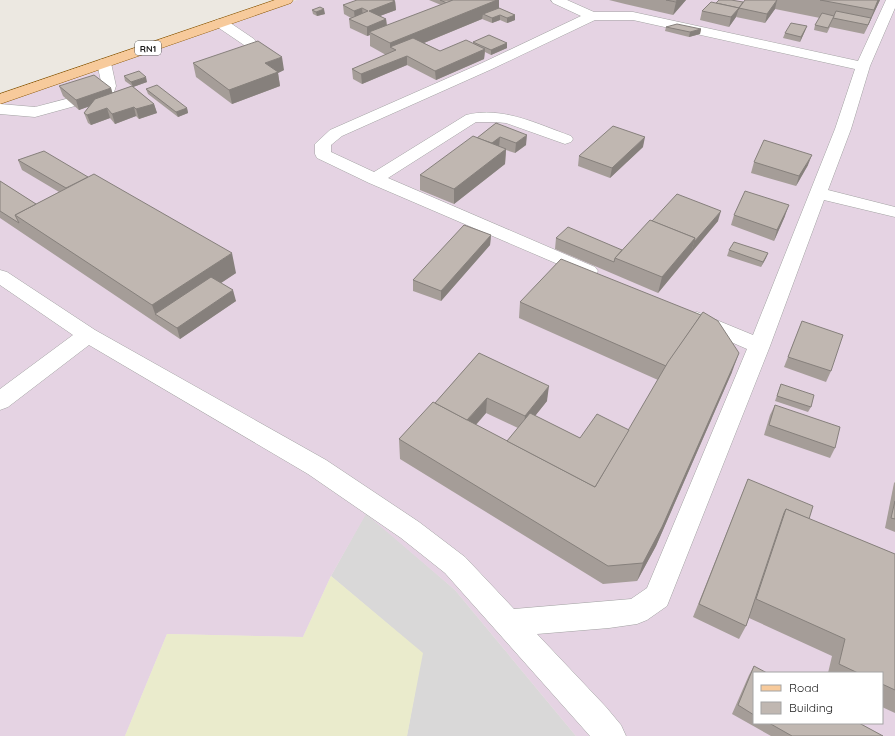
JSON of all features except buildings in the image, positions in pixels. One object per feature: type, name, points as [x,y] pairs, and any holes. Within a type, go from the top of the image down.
[{"type":"main road","name":"RN1","points":[[3,99],[287,0]]},
{"type":"street","points":[[557,0],[592,16]]},
{"type":"street","points":[[508,623],[609,615],[637,611],[657,598],[759,346],[843,129],[863,66],[892,0]]},
{"type":"street","points":[[607,280],[375,179],[323,154],[323,144],[336,133],[487,66],[592,16],[633,16],[863,66]]},
{"type":"street","points":[[221,23],[249,42]]},
{"type":"street","points":[[104,63],[109,86],[109,89],[105,90]]},
{"type":"street","points":[[0,110],[35,112],[70,103]]},
{"type":"street","points":[[375,179],[472,118],[484,115],[500,116],[565,139]]},
{"type":"street","points":[[817,193],[895,212]]},
{"type":"street","points":[[0,276],[88,335],[318,467],[410,530],[455,565],[610,736]]},
{"type":"street","points":[[680,311],[759,346]]},
{"type":"street","points":[[0,401],[88,335]]},
{"type":"shaded area","points":[[297,0],[895,0],[895,736],[576,736],[455,590],[366,514],[331,576],[303,637],[167,634],[125,736],[0,736],[0,103]]},
{"type":"shaded area","points":[[366,513],[455,590],[576,736],[407,736],[422,653],[331,576]]},
{"type":"green space","points":[[331,576],[423,653],[407,736],[125,736],[167,634],[303,637]]}]
